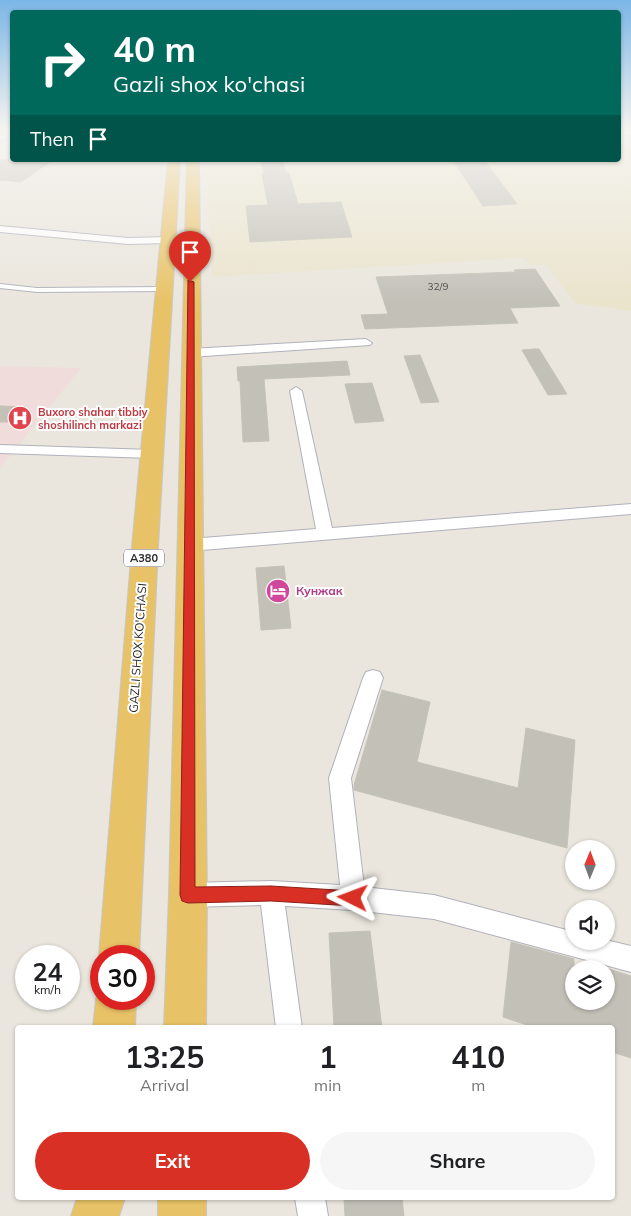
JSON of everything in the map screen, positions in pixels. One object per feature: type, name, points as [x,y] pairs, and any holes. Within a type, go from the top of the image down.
[{"type":"highway","name":"GAZLI SHOX KO'CHASI","points":[[119,945],[172,188]]},
{"type":"highway","points":[[185,1025],[188,895],[190,353],[193,188]]},
{"type":"highway","points":[[114,1025],[115,1010]]},
{"type":"highway","points":[[95,1216],[101,1200]]},
{"type":"highway","points":[[102,1200],[103,1216]]},
{"type":"highway","points":[[182,1200],[182,1216]]},
{"type":"street","points":[[0,229],[128,240],[168,240]]},
{"type":"street","points":[[190,353],[366,343]]},
{"type":"street","points":[[296,391],[325,534]]},
{"type":"street","points":[[0,449],[152,454]]},
{"type":"street","points":[[190,545],[631,509]]},
{"type":"street","points":[[353,898],[340,778],[373,678]]},
{"type":"street","points":[[271,893],[289,1025]]},
{"type":"street","points":[[188,895],[271,893],[353,898],[434,906],[631,959]]},
{"type":"street","points":[[310,1200],[312,1216]]},
{"type":"lane","points":[[0,286],[37,290],[164,289]]},
{"type":"shaded area","points":[[207,188],[631,188],[631,311],[575,303],[546,265],[530,265],[524,258],[212,277]]},
{"type":"shaded area","name":"Buxoro shahar tibbiy shoshilinch markazi","points":[[0,366],[81,368],[0,468]]},
{"type":"building","points":[[265,188],[293,188],[298,204],[341,202],[352,237],[250,242],[246,206],[268,205]]},
{"type":"building","points":[[471,188],[505,188],[517,204],[483,206]]},
{"type":"building","points":[[535,269],[560,306],[510,308],[518,323],[365,329],[361,315],[388,314],[376,277],[516,272],[514,270]]},
{"type":"building","points":[[539,349],[567,394],[548,395],[522,350]]},
{"type":"building","points":[[420,355],[439,402],[421,403],[404,356]]},
{"type":"building","points":[[347,361],[350,375],[264,379],[269,441],[243,442],[240,381],[238,381],[237,367]]},
{"type":"building","points":[[372,383],[384,421],[355,423],[345,384]]},
{"type":"building","points":[[0,406],[26,407],[18,422],[0,422]]},
{"type":"building","points":[[284,566],[291,628],[261,630],[256,568]]},
{"type":"building","points":[[382,690],[430,702],[417,762],[518,788],[526,728],[575,740],[568,840],[565,840],[565,847],[354,790]]},
{"type":"building","points":[[370,931],[382,1025],[334,1025],[329,933]]},
{"type":"building","points":[[511,942],[574,959],[565,960],[565,1010],[615,1010],[615,971],[631,976],[631,1058],[615,1053],[615,1025],[527,1025],[503,1017]]},
{"type":"building","points":[[344,1200],[402,1200],[404,1216],[345,1216]]},
{"type":"place","name":"Buxoro shahar tibbiy shoshilinch markazi","points":[[20,418]]},
{"type":"place","name":"Кунжак","points":[[278,591]]},
{"type":"route","points":[[190,282],[188,895],[271,893],[353,898]]}]
